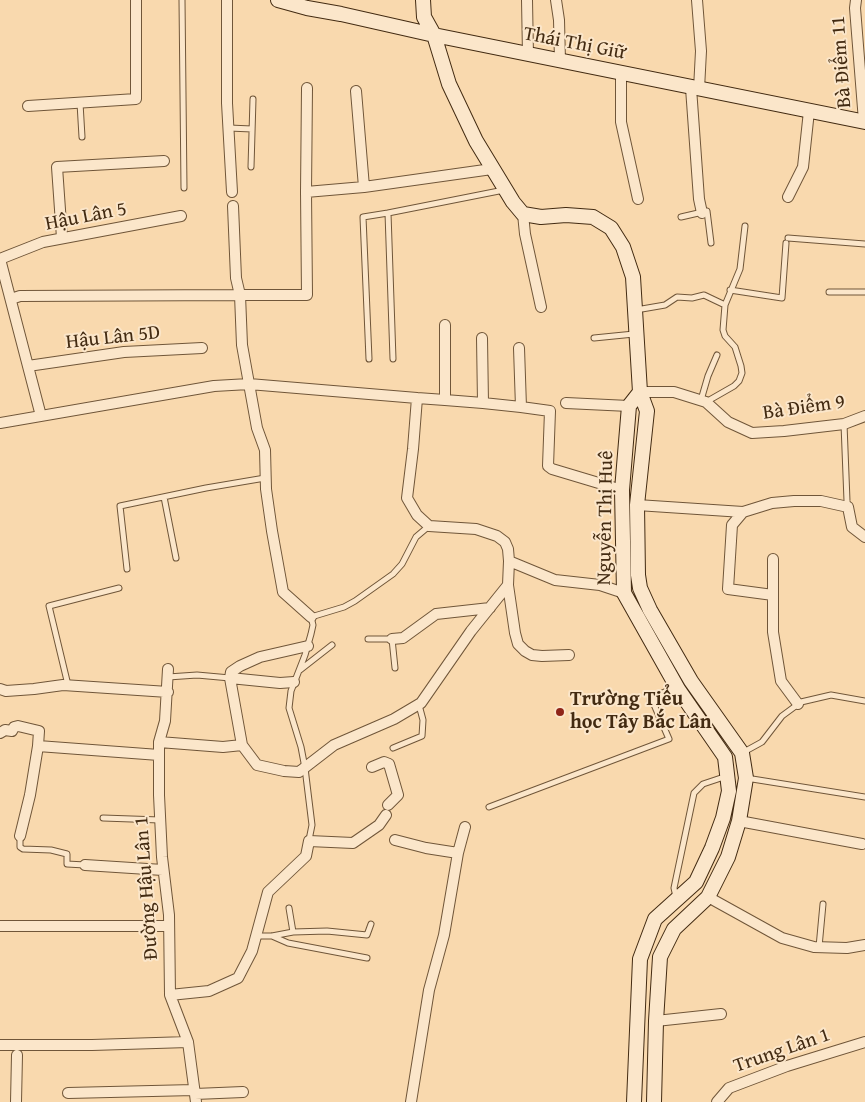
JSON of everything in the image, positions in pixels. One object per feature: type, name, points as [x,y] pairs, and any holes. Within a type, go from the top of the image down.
[{"type":"street","points":[[28,106],[136,99],[136,0]]},
{"type":"street","points":[[226,0],[228,128],[232,192]]},
{"type":"street","name":"Thái Thị Giữ","points":[[278,0],[434,36],[865,121]]},
{"type":"street","points":[[423,0],[424,17],[434,36],[449,84],[476,141],[504,190],[523,214],[525,234],[541,307]]},
{"type":"street","points":[[527,0],[528,55]]},
{"type":"street","points":[[556,0],[559,20],[560,61]]},
{"type":"street","points":[[697,0],[702,51],[695,88],[699,199],[702,213]]},
{"type":"street","name":"Bà Điểm 11","points":[[856,0],[855,8],[865,121]]},
{"type":"street","points":[[621,73],[621,122],[638,199]]},
{"type":"street","points":[[11,299],[20,296],[307,295],[307,88]]},
{"type":"street","points":[[356,90],[364,187]]},
{"type":"street","points":[[788,197],[803,167],[809,111]]},
{"type":"street","points":[[62,238],[57,167],[164,161]]},
{"type":"street","points":[[306,192],[364,187],[492,168]]},
{"type":"street","points":[[232,206],[236,278],[240,295],[242,345],[257,428],[265,450],[272,531],[283,592],[311,617]]},
{"type":"street","name":"Nguyễn Thị Huê","points":[[523,214],[541,217],[566,215],[593,217],[611,228],[623,247],[633,277],[638,334],[640,392],[647,411],[637,505],[638,575],[640,588],[650,610],[691,682],[742,753],[746,778],[739,821],[728,857],[708,897],[674,929],[660,957],[654,1102]]},
{"type":"street","name":"Hậu Lân 5","points":[[0,259],[43,242],[181,216]]},
{"type":"street","points":[[0,259],[42,416]]},
{"type":"street","points":[[445,325],[445,400]]},
{"type":"street","points":[[482,338],[483,403]]},
{"type":"street","name":"Hậu Lân 5D","points":[[28,366],[124,352],[202,348]]},
{"type":"street","points":[[519,348],[521,407]]},
{"type":"street","points":[[0,423],[214,386],[249,384],[550,410],[548,466],[552,469],[622,490]]},
{"type":"street","points":[[566,403],[629,406],[640,392]]},
{"type":"street","name":"Bà Điểm 9","points":[[640,392],[674,392],[704,401],[728,422],[752,433],[844,424],[865,416]]},
{"type":"street","points":[[417,398],[407,498],[417,515],[429,526],[476,529],[497,536],[505,542],[509,561],[508,585],[518,644],[532,655],[569,655]]},
{"type":"street","name":"Nguyễn Thị Huê","points":[[629,406],[622,490],[624,593],[678,689],[725,757],[729,791],[723,818],[712,848],[696,882],[655,919],[640,959],[634,1102]]},
{"type":"street","points":[[637,505],[743,512],[772,503],[821,501],[848,508],[852,527],[865,536]]},
{"type":"street","points":[[743,512],[732,525],[728,589],[773,594]]},
{"type":"street","points":[[772,558],[773,632],[781,681],[798,704]]},
{"type":"street","points":[[509,561],[555,580],[600,585],[624,593]]},
{"type":"street","points":[[308,646],[260,658],[231,672],[230,678],[242,745],[257,765],[295,773],[299,772],[334,746],[394,719],[418,704],[471,631],[508,585]]},
{"type":"street","points":[[392,639],[403,638],[436,614],[490,608]]},
{"type":"street","name":"Đường Hậu Lân 1","points":[[168,673],[166,721],[159,742],[159,755],[160,820],[169,926],[170,995],[188,1042],[195,1095]]},
{"type":"street","points":[[230,678],[280,683],[294,682]]},
{"type":"street","points":[[652,700],[691,682]]},
{"type":"street","points":[[0,690],[68,685],[168,692]]},
{"type":"street","points":[[0,733],[5,730],[12,731],[14,727],[25,726],[38,731],[38,746],[30,795],[20,836]]},
{"type":"street","points":[[159,742],[223,747],[242,745]]},
{"type":"street","points":[[38,746],[159,755]]},
{"type":"street","points":[[170,995],[209,991],[238,978],[252,951],[268,892],[306,856],[309,841],[353,843],[363,838],[379,825],[398,795],[389,764],[384,762],[372,767]]},
{"type":"street","points":[[739,821],[862,844]]},
{"type":"street","points":[[411,1102],[429,990],[444,935],[458,853],[465,826]]},
{"type":"street","points":[[395,840],[426,848],[458,853]]},
{"type":"street","points":[[85,865],[163,870]]},
{"type":"street","points":[[708,897],[782,938],[819,947],[847,948],[865,945]]},
{"type":"street","points":[[0,926],[169,926]]},
{"type":"street","points":[[656,1021],[721,1014]]},
{"type":"street","points":[[0,1045],[188,1042]]},
{"type":"street","name":"Trung Lân 1","points":[[717,1102],[729,1088],[787,1066],[865,1042]]},
{"type":"street","points":[[16,1102],[17,1055]]},
{"type":"street","points":[[68,1093],[195,1095],[243,1092]]},
{"type":"lane","points":[[182,0],[184,188]]},
{"type":"lane","points":[[251,167],[253,99]]},
{"type":"lane","points":[[80,103],[82,138]]},
{"type":"lane","points":[[228,128],[252,129]]},
{"type":"lane","points":[[369,359],[363,217],[504,190]]},
{"type":"lane","points":[[681,217],[707,212],[710,243]]},
{"type":"lane","points":[[388,213],[393,359]]},
{"type":"lane","points":[[704,401],[734,386],[739,381],[742,373],[735,347],[725,336],[723,330],[725,305],[740,269],[745,226]]},
{"type":"lane","points":[[730,290],[782,298],[787,240],[865,244]]},
{"type":"lane","points":[[829,292],[865,292]]},
{"type":"lane","points":[[636,310],[665,305],[677,298],[704,296],[725,305]]},
{"type":"lane","points":[[594,338],[638,334]]},
{"type":"lane","points":[[704,401],[708,376],[717,355]]},
{"type":"lane","points":[[844,424],[848,508]]},
{"type":"lane","points":[[127,569],[120,506],[266,478]]},
{"type":"lane","points":[[164,497],[176,558]]},
{"type":"lane","points":[[309,841],[312,825],[305,768],[289,708],[294,682],[308,646],[313,625],[311,617],[344,607],[356,601],[393,574],[402,564],[416,537],[429,526]]},
{"type":"lane","points":[[68,685],[49,606],[119,588]]},
{"type":"lane","points":[[368,639],[392,639],[395,668]]},
{"type":"lane","points":[[299,670],[332,645]]},
{"type":"lane","points":[[168,673],[230,678]]},
{"type":"lane","points":[[742,753],[762,742],[782,716],[798,704],[831,695],[865,701]]},
{"type":"lane","points":[[489,807],[669,739],[652,700]]},
{"type":"lane","points":[[393,748],[422,736],[423,720],[418,704]]},
{"type":"lane","points":[[677,899],[674,888],[694,793],[703,784],[727,776]]},
{"type":"lane","points":[[746,778],[865,797]]},
{"type":"lane","points":[[103,818],[160,820]]},
{"type":"lane","points":[[20,836],[20,847],[23,849],[51,850],[67,854],[67,864],[85,865]]},
{"type":"lane","points":[[819,947],[823,904]]},
{"type":"lane","points":[[289,908],[293,932]]},
{"type":"lane","points":[[256,936],[327,931],[368,935],[372,924]]},
{"type":"lane","points":[[272,936],[288,943],[366,958]]},
{"type":"place","name":"Trường Tiểu học Tây Bắc Lân","points":[[560,712]]}]
